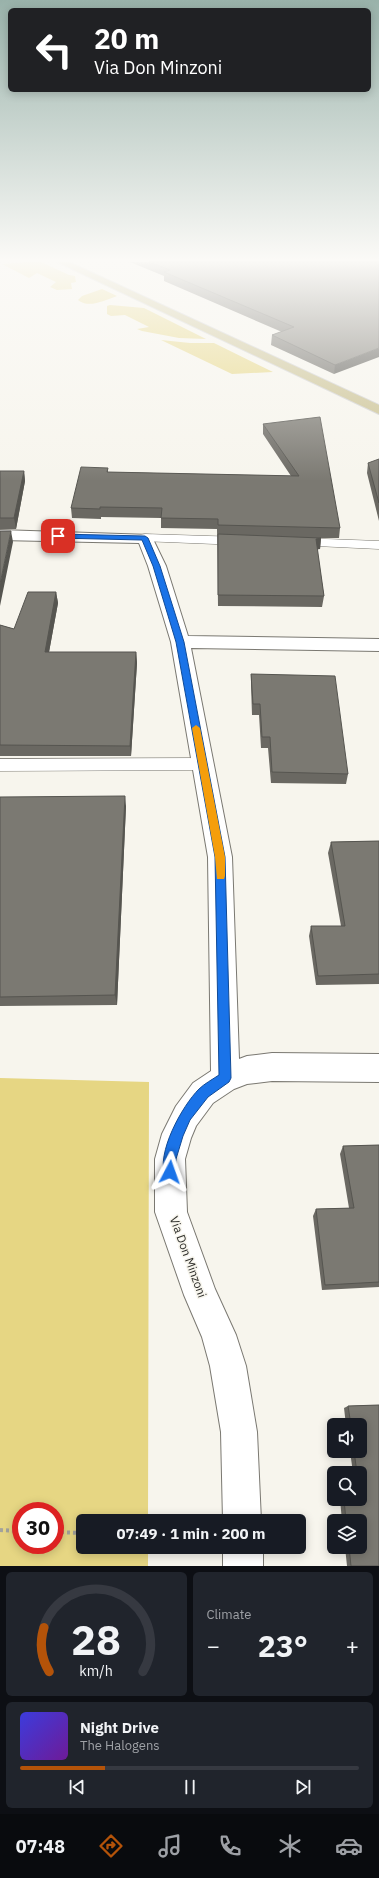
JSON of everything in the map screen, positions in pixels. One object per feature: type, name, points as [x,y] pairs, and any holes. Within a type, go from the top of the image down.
[{"type":"main road","points":[[222,335],[296,369],[379,410]]},
{"type":"street","points":[[0,535],[145,538],[157,566],[180,642],[220,857],[225,1078]]},
{"type":"street","points":[[180,642],[379,645]]},
{"type":"street","name":"Via Don Minzoni","points":[[242,1514],[238,1432],[228,1366],[219,1335],[201,1294],[171,1212],[170,1159],[177,1134],[186,1116],[203,1093],[225,1078],[247,1070],[272,1067],[379,1068]]},
{"type":"street","points":[[243,1554],[243,1566]]},
{"type":"lane","points":[[145,538],[254,541]]},
{"type":"lane","points":[[285,542],[379,545]]},
{"type":"lane","points":[[0,765],[202,764]]},
{"type":"path","points":[[0,1530],[12,1531]]},
{"type":"path","points":[[64,1532],[76,1532]]},
{"type":"shaded area","points":[[164,335],[198,335],[206,339],[179,338]]},
{"type":"shaded area","points":[[161,340],[190,343],[214,343],[273,372],[232,374]]},
{"type":"shaded area","points":[[0,1078],[149,1082],[148,1514],[76,1514],[76,1554],[148,1554],[148,1566],[0,1566]]},
{"type":"building","points":[[272,335],[379,335],[379,348],[335,365]]},
{"type":"building","points":[[320,417],[340,528],[218,525],[218,519],[161,518],[162,508],[71,508],[81,467],[108,468],[107,472],[299,476],[263,424]]},
{"type":"building","points":[[379,459],[379,503],[368,463]]},
{"type":"building","points":[[0,471],[24,471],[14,518],[0,518]]},
{"type":"building","points":[[0,531],[11,531],[0,584]]},
{"type":"building","points":[[218,534],[321,538],[316,539],[324,596],[218,595]]},
{"type":"building","points":[[28,592],[56,592],[45,652],[136,652],[130,746],[0,745],[0,625],[14,629]]},
{"type":"building","points":[[251,674],[335,676],[348,774],[272,772],[270,737],[262,737],[260,704],[253,704]]},
{"type":"building","points":[[125,796],[115,995],[0,997],[0,797]]},
{"type":"building","points":[[379,841],[379,974],[318,976],[311,926],[345,926],[331,842]]},
{"type":"building","points":[[379,1145],[379,1282],[325,1285],[316,1209],[354,1208],[343,1146]]},
{"type":"building","points":[[379,1405],[379,1566],[351,1566],[350,1554],[367,1554],[367,1514],[345,1514],[345,1506],[367,1506],[367,1466],[356,1466],[355,1458],[367,1458],[367,1418],[350,1418],[348,1406]]},
{"type":"slow traffic","points":[[196,728],[220,857],[220,876]]},
{"type":"route","points":[[58,536],[145,538],[157,566],[180,642],[220,857],[225,1078],[203,1093],[186,1116],[177,1134],[170,1159],[170,1172]]}]
